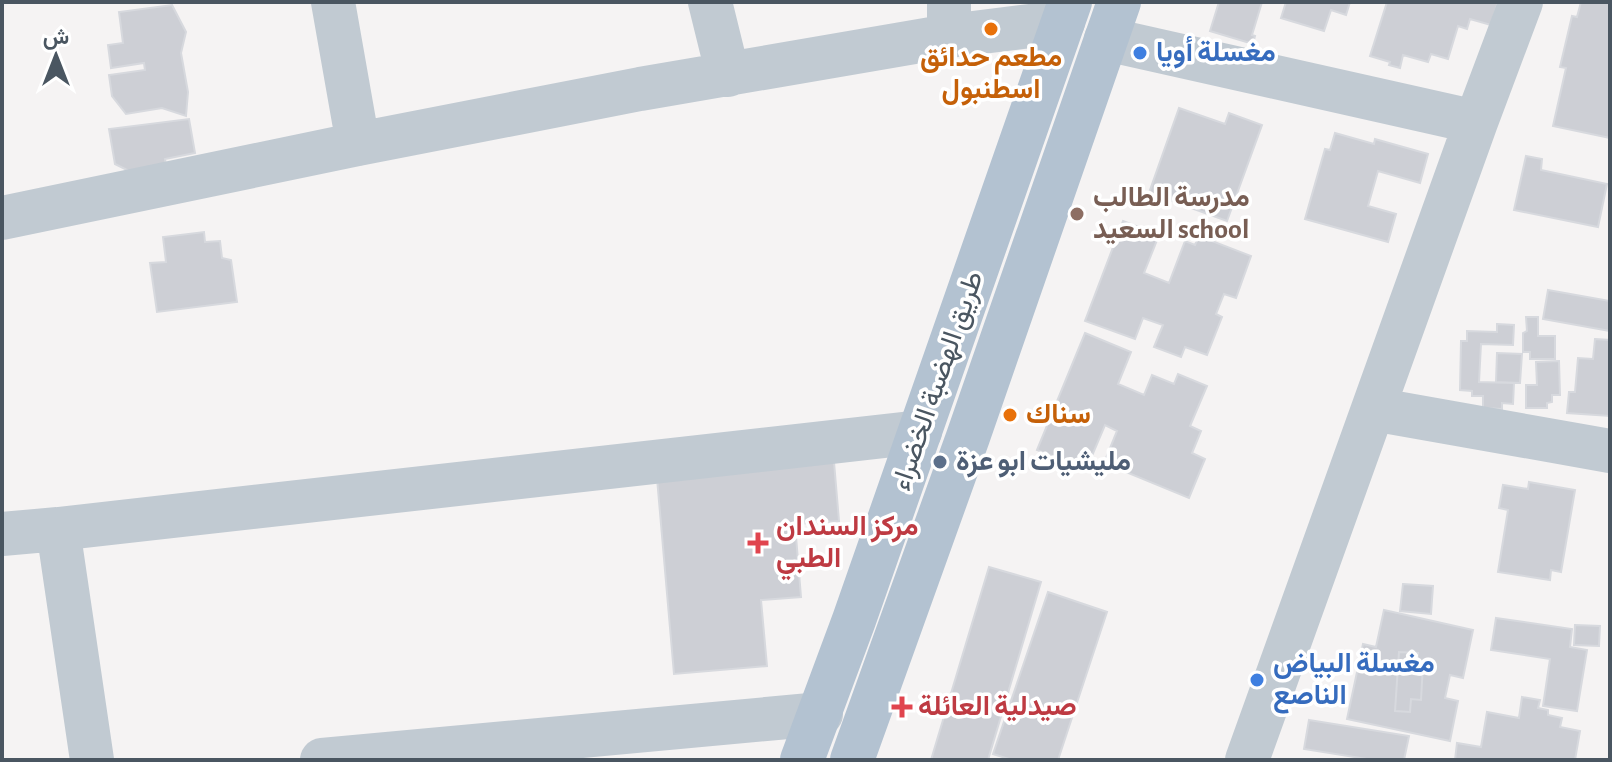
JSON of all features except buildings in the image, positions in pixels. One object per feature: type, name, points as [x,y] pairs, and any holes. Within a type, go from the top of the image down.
[{"type":"main road","name":"طريق الهضبة الخضراء","points":[[802,760],[821,714],[1067,12]]},
{"type":"main road","name":"طريق الهضبة الخضراء","points":[[852,760],[973,423],[1112,20]]},
{"type":"main road","points":[[854,620],[896,637]]},
{"type":"street","points":[[333,2],[358,144]]},
{"type":"street","points":[[710,2],[728,75]]},
{"type":"street","points":[[1247,760],[1521,2]]},
{"type":"street","points":[[2,218],[358,144],[728,75],[949,19],[1067,12]]},
{"type":"street","points":[[1112,20],[1476,122]]},
{"type":"street","points":[[1373,409],[1610,451]]},
{"type":"street","points":[[2,534],[920,432]]},
{"type":"street","points":[[58,529],[92,760]]},
{"type":"street","points":[[322,760],[821,714]]},
{"type":"place","name":"مطعم حدائق اسطنبول","points":[[991,29]]},
{"type":"place","name":"مغسلة أويا","points":[[1140,53]]},
{"type":"place","name":"مدرسة الطالب السعيد school","points":[[1077,214]]},
{"type":"place","name":"سناك","points":[[1010,415]]},
{"type":"place","name":"مليشيات ابو عزة","points":[[940,462]]},
{"type":"place","name":"مركز السندان الطبي","points":[[758,543]]},
{"type":"place","name":"مغسلة البياض الناصع","points":[[1257,680]]},
{"type":"place","name":"صيدلية العائلة","points":[[902,707]]}]
